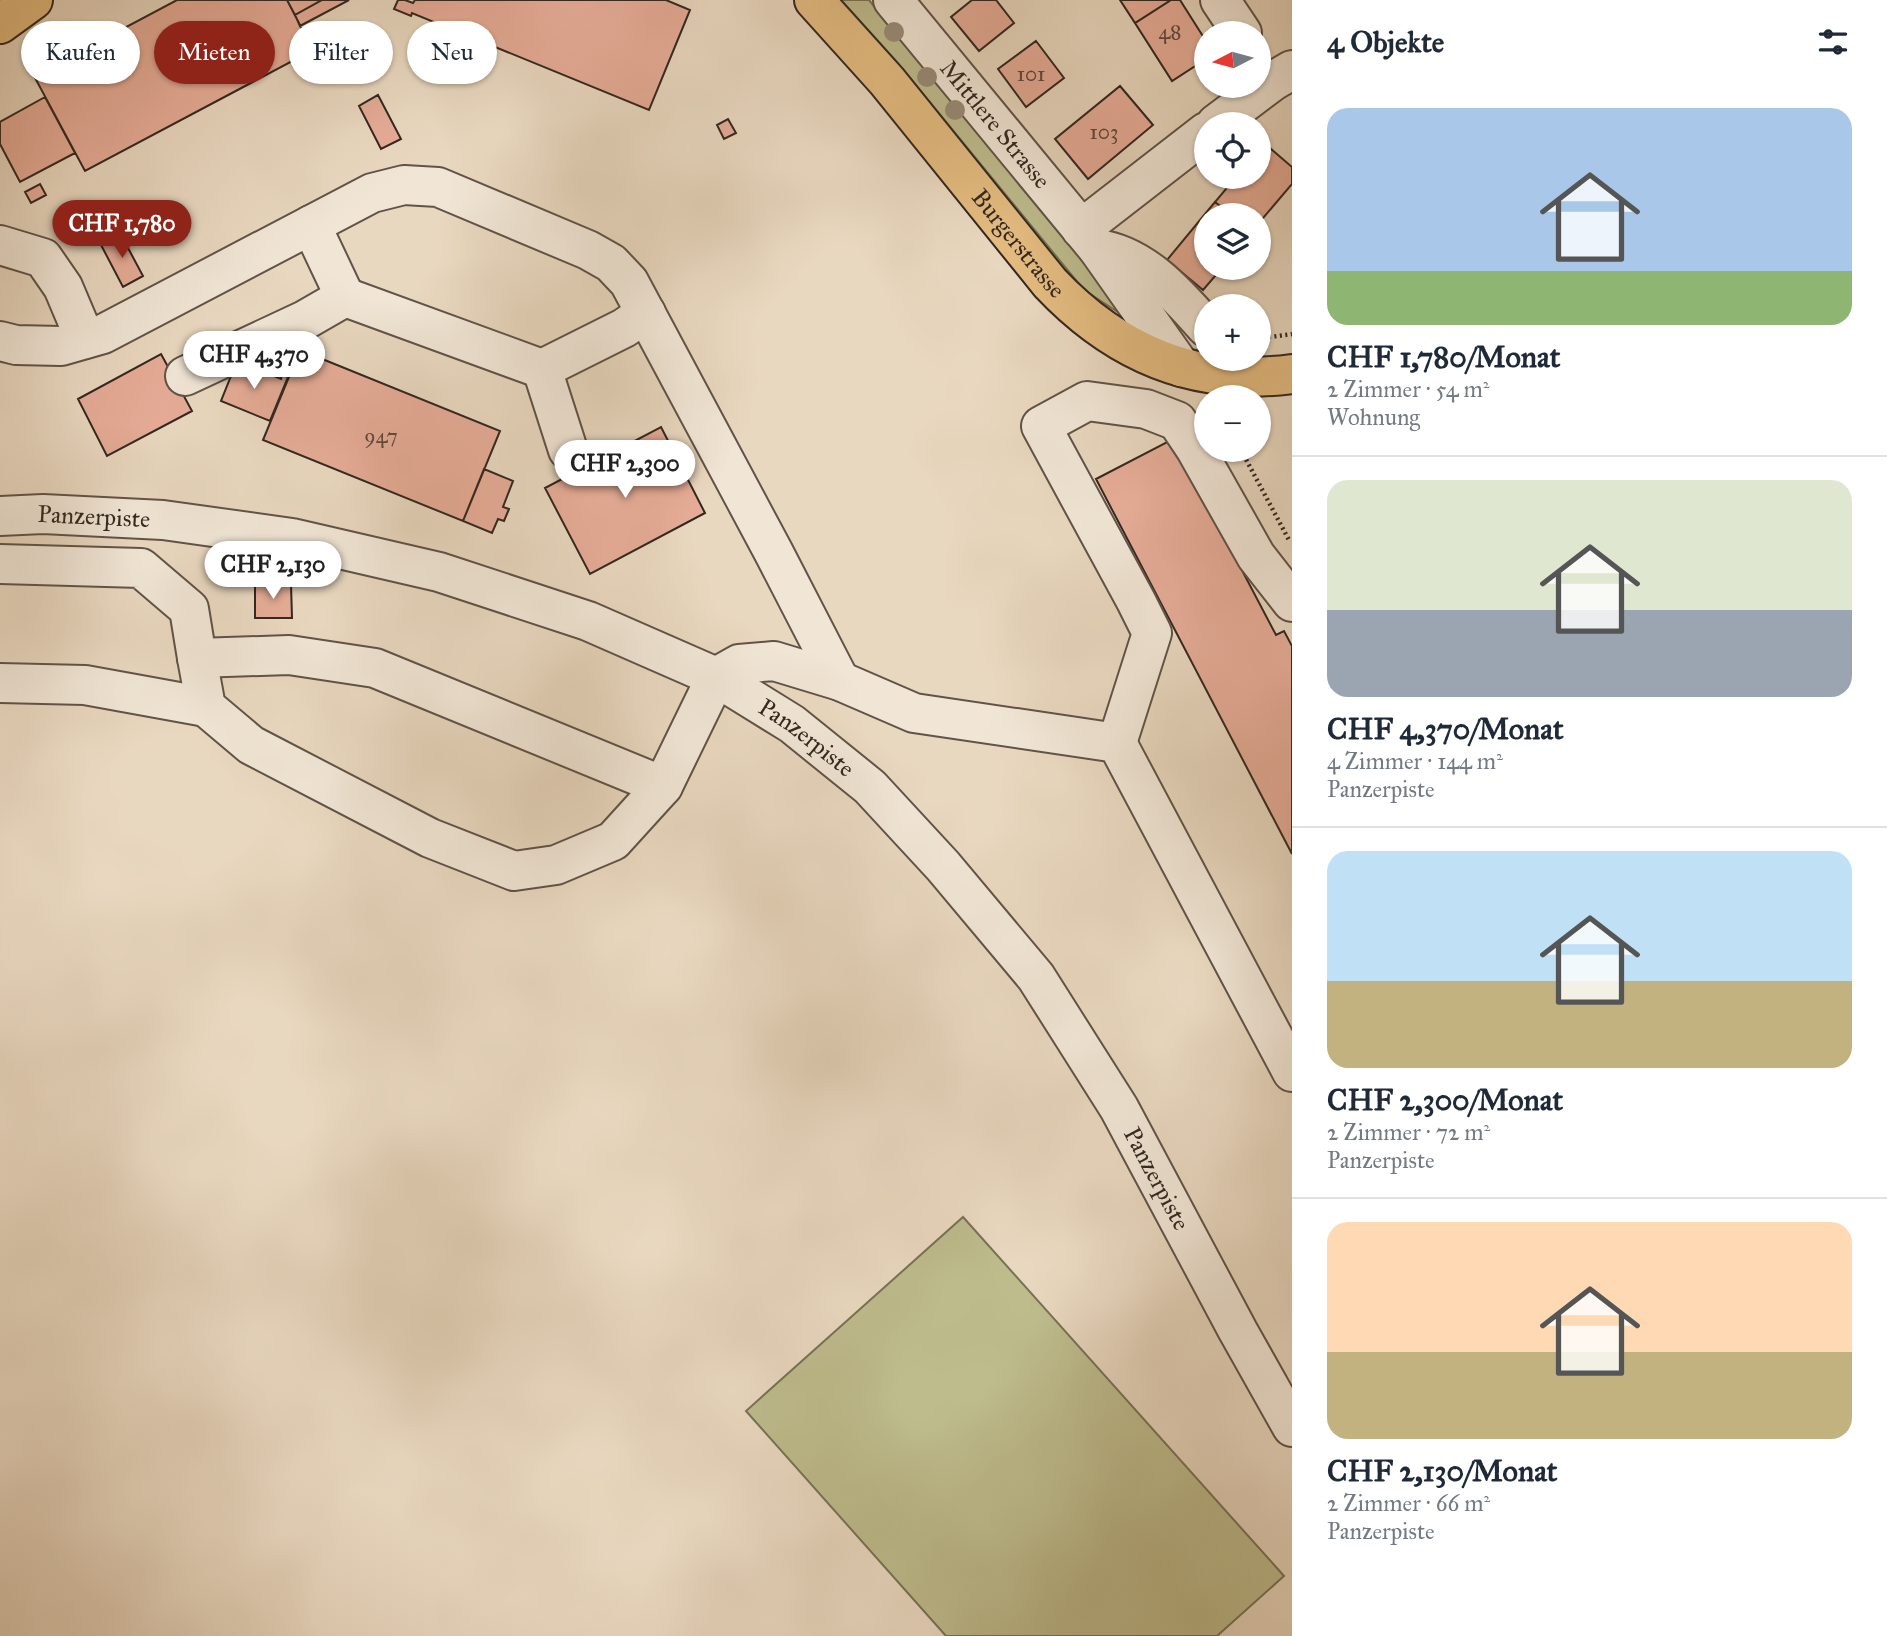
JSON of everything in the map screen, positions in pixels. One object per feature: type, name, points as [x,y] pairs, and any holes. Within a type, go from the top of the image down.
[{"type":"main road","points":[[0,23],[33,0]]},
{"type":"main road","name":"Burgerstrasse","points":[[814,0],[887,81],[1067,301],[1127,345],[1160,360],[1194,370]]},
{"type":"main road","name":"Burgerstrasse","points":[[1197,371],[1218,371]]},
{"type":"main road","name":"Burgerstrasse","points":[[1265,371],[1292,374]]},
{"type":"street","name":"Mittlere Strasse","points":[[893,0],[1090,239],[1181,367]]},
{"type":"street","points":[[1220,0],[1234,21]]},
{"type":"street","points":[[1229,112],[1275,70]]},
{"type":"street","points":[[1194,143],[1090,239],[1130,258],[1158,277],[1194,314]]},
{"type":"street","points":[[0,341],[16,345],[61,346],[103,334],[372,193],[404,185],[438,187],[588,250],[611,263],[629,282],[840,681]]},
{"type":"street","points":[[311,225],[345,297],[542,369],[624,328],[646,313]]},
{"type":"street","points":[[0,244],[43,258],[63,287],[85,339]]},
{"type":"street","points":[[185,376],[305,320],[345,297]]},
{"type":"street","points":[[542,369],[568,450]]},
{"type":"street","points":[[1292,602],[1256,556],[1177,421],[1146,409],[1087,401],[1041,426],[1152,633],[1117,743],[1292,1072]]},
{"type":"street","name":"Panzerpiste","points":[[0,516],[43,514],[163,520],[306,541],[439,572],[588,621],[716,677],[792,724],[870,787],[943,866],[1036,977],[1119,1108],[1292,1427]]},
{"type":"street","points":[[0,564],[141,568],[189,609],[206,706]]},
{"type":"street","points":[[197,658],[289,655],[375,667],[663,786]]},
{"type":"street","points":[[0,682],[85,685],[206,706],[251,745],[430,838],[514,871],[556,865],[613,841],[663,786],[716,677],[739,664],[774,661],[840,681],[914,713],[1117,743]]},
{"type":"path","points":[[1271,337],[1292,334]]},
{"type":"path","points":[[1247,462],[1292,546]]},
{"type":"shaded area","points":[[841,0],[869,0],[1048,219],[1055,214],[1127,318],[1084,290],[896,61]]},
{"type":"shaded area","points":[[963,1217],[1284,1576],[1217,1636],[946,1636],[746,1411]]},
{"type":"building","points":[[177,0],[287,0],[298,21],[289,21],[289,63],[275,70],[275,21],[154,21],[154,84],[249,84],[85,171],[38,84],[140,84],[140,21],[137,21]]},
{"type":"building","points":[[287,0],[322,0],[295,15]]},
{"type":"building","points":[[322,0],[349,0],[309,21],[298,21],[295,15]]},
{"type":"building","points":[[398,0],[413,3],[415,0],[666,0],[690,10],[649,110],[497,48],[497,21],[432,21],[394,9]]},
{"type":"building","points":[[972,0],[996,0],[1014,23],[979,51],[951,17]]},
{"type":"building","points":[[1120,0],[1171,0],[1135,23]]},
{"type":"building","points":[[1171,0],[1180,0],[1194,22],[1194,67],[1172,81],[1135,23]]},
{"type":"building","points":[[1036,41],[1064,78],[1026,107],[998,69]]},
{"type":"building","points":[[1120,86],[1153,125],[1088,179],[1055,139]]},
{"type":"building","points":[[378,95],[401,139],[381,149],[359,106]]},
{"type":"building","points":[[45,97],[75,153],[20,182],[0,144],[0,122]]},
{"type":"building","points":[[728,119],[736,133],[724,139],[717,125]]},
{"type":"building","points":[[1271,149],[1292,167],[1292,184],[1271,209],[1271,203],[1215,202],[1226,189],[1271,189]]},
{"type":"building","points":[[40,184],[46,195],[31,203],[25,192]]},
{"type":"building","points":[[1194,227],[1194,280],[1212,280],[1203,290],[1167,260]]},
{"type":"building","points":[[120,233],[143,276],[123,287],[100,243]]},
{"type":"building","points":[[300,350],[500,431],[463,521],[263,440]]},
{"type":"building","points":[[161,354],[192,411],[107,456],[78,399]]},
{"type":"building","points":[[237,361],[281,379],[282,375],[288,377],[270,421],[221,401]]},
{"type":"building","points":[[661,427],[705,513],[590,574],[545,488]]},
{"type":"building","points":[[1173,439],[1276,635],[1284,631],[1292,646],[1292,854],[1096,479]]},
{"type":"building","points":[[484,469],[513,481],[503,507],[509,509],[504,521],[498,519],[492,533],[463,521]]},
{"type":"building","points":[[291,584],[292,618],[255,618],[255,585]]}]
